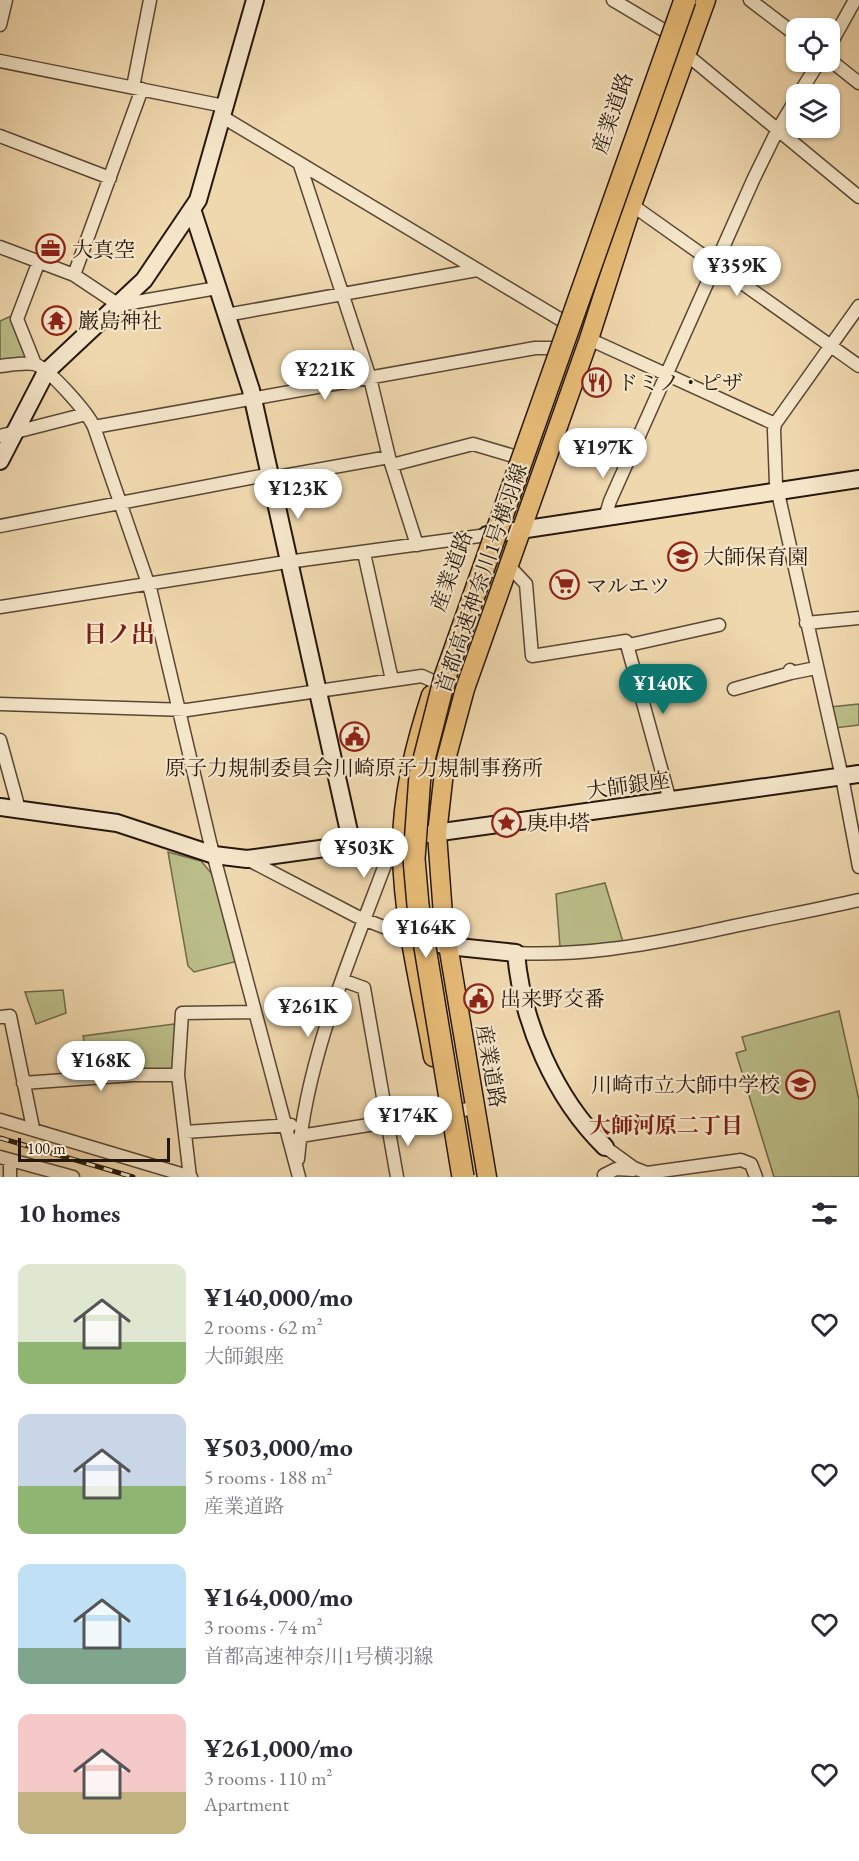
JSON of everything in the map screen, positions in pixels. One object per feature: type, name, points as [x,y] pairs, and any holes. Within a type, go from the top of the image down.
[{"type":"highway","name":"首都高速神奈川1号横羽線","points":[[463,1177],[415,873],[414,828],[422,758],[445,677],[685,0]]},
{"type":"highway","name":"首都高速神奈川1号横羽線","points":[[476,1177],[430,888],[428,829],[435,767],[459,678],[698,0]]},
{"type":"highway","points":[[445,1062],[454,1177]]},
{"type":"main road","name":"産業道路","points":[[454,1177],[395,840],[413,759],[435,682],[517,457],[675,0]]},
{"type":"main road","name":"産業道路","points":[[487,1177],[441,893],[437,834],[442,776],[451,738],[508,566],[589,339],[632,205],[706,0]]},
{"type":"street","points":[[0,25],[6,0]]},
{"type":"street","points":[[74,275],[110,178],[137,88],[150,0]]},
{"type":"street","points":[[0,461],[8,434],[40,368],[119,305],[151,272],[198,200],[255,0]]},
{"type":"street","points":[[613,0],[664,32]]},
{"type":"street","points":[[750,0],[786,27]]},
{"type":"street","points":[[840,27],[855,0]]},
{"type":"street","points":[[686,54],[859,197]]},
{"type":"street","points":[[0,61],[137,88],[223,111],[300,165],[563,321],[589,339],[668,373],[775,424]]},
{"type":"street","points":[[840,68],[859,83]]},
{"type":"street","points":[[605,518],[610,501],[777,130],[786,115]]},
{"type":"street","points":[[0,136],[110,178]]},
{"type":"street","points":[[300,165],[370,378],[390,461],[417,545]]},
{"type":"street","points":[[632,205],[859,366]]},
{"type":"street","points":[[192,209],[253,398],[352,845]]},
{"type":"street","points":[[0,247],[74,275],[119,305],[217,288]]},
{"type":"street","points":[[39,261],[17,319],[40,368],[86,414],[94,427],[149,585],[214,855],[298,1172]]},
{"type":"street","points":[[226,315],[477,270]]},
{"type":"street","points":[[859,306],[775,424],[778,491],[842,777],[859,867]]},
{"type":"street","points":[[94,427],[535,348],[554,348]]},
{"type":"street","points":[[0,366],[40,368]]},
{"type":"street","points":[[8,434],[86,414]]},
{"type":"street","points":[[0,526],[119,502],[271,476],[390,461],[473,444],[517,457]]},
{"type":"street","points":[[0,608],[859,479]]},
{"type":"street","points":[[364,554],[392,680]]},
{"type":"street","points":[[508,566],[526,584],[532,656],[626,640],[670,801]]},
{"type":"street","points":[[806,623],[859,618]]},
{"type":"street","points":[[629,645],[719,625]]},
{"type":"street","points":[[734,688],[790,672],[816,668]]},
{"type":"street","points":[[0,704],[178,710],[422,676],[435,682]]},
{"type":"street","points":[[0,740],[19,809]]},
{"type":"street","name":"大師銀座","points":[[0,807],[117,823],[214,855],[247,859],[859,774]]},
{"type":"street","points":[[298,1172],[300,1130],[307,1091],[342,980],[395,840]]},
{"type":"street","points":[[247,859],[365,920],[411,938],[448,946],[516,953],[562,954],[634,946],[778,919],[859,900]]},
{"type":"street","points":[[516,953],[528,1014],[554,1076],[573,1111],[605,1147],[640,1171]]},
{"type":"street","points":[[342,980],[364,988],[398,1177]]},
{"type":"street","points":[[0,1120],[33,1128],[190,1177],[178,1076],[182,1013],[254,1012]]},
{"type":"street","points":[[0,1017],[10,1016],[33,1128]]},
{"type":"street","points":[[23,1083],[133,1075],[178,1076]]},
{"type":"street","points":[[185,1132],[285,1126],[300,1130],[389,1122],[475,1108]]},
{"type":"street","points":[[604,1176],[609,1160],[605,1147]]},
{"type":"street","points":[[5,1158],[10,1177]]},
{"type":"street","points":[[5,1158],[74,1177]]},
{"type":"street","points":[[604,1176],[616,1168],[656,1173],[741,1160],[751,1164],[756,1177]]},
{"type":"green space","points":[[11,316],[29,357],[0,362],[0,321]]},
{"type":"green space","points":[[859,704],[859,725],[835,728],[830,707]]},
{"type":"green space","points":[[168,852],[201,861],[212,874],[238,961],[194,972],[188,966]]},
{"type":"green space","points":[[605,883],[623,942],[585,947],[560,947],[556,894]]},
{"type":"green space","points":[[63,990],[66,1013],[36,1024],[25,992]]},
{"type":"green space","points":[[839,1011],[859,1100],[859,1177],[774,1177],[736,1053],[746,1050],[742,1037]]},
{"type":"green space","points":[[174,1024],[177,1028],[176,1070],[91,1073],[83,1036]]},
{"type":"railway","points":[[0,1138],[133,1177]]},
{"type":"place","name":"大真空","points":[[51,249]]},
{"type":"place","name":"巌島神社","points":[[57,320]]},
{"type":"place","name":"ドミノ・ピザ","points":[[596,382]]},
{"type":"place","name":"大師保育園","points":[[682,556]]},
{"type":"place","name":"マルエツ","points":[[565,585]]},
{"type":"place","name":"原子力規制委員会川崎原子力規制事務所","points":[[354,736]]},
{"type":"place","name":"庚申塔","points":[[506,822]]},
{"type":"place","name":"出来野交番","points":[[479,998]]},
{"type":"place","name":"川崎市立大師中学校","points":[[801,1084]]},
{"type":"district","name":"日ノ出","points":[[119,633]]},
{"type":"district","name":"大師河原二丁目","points":[[666,1125]]}]
